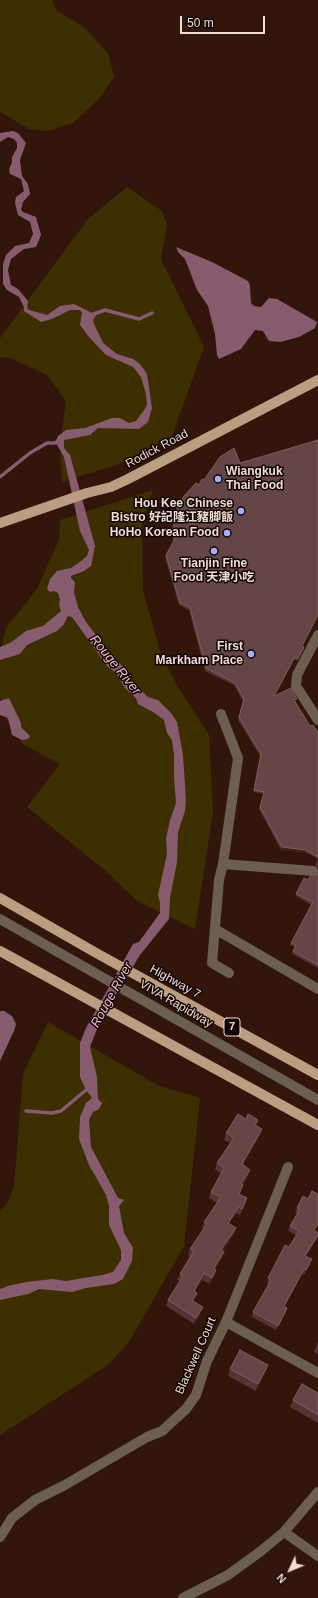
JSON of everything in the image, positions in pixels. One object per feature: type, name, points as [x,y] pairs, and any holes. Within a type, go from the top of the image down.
[{"type":"main road","name":"Rodick Road","points":[[1,523],[87,493],[111,487],[318,380]]},
{"type":"main road","name":"Highway 7","points":[[0,898],[98,954],[318,1075]]},
{"type":"main road","points":[[0,951],[318,1125]]},
{"type":"street","points":[[318,635],[297,675],[296,686],[318,720]]},
{"type":"street","points":[[221,714],[238,758],[223,864],[219,880],[212,963],[229,973]]},
{"type":"street","points":[[223,864],[313,871]]},
{"type":"street","name":"VIVA Rapidway","points":[[0,919],[318,1100]]},
{"type":"street","points":[[215,930],[318,989]]},
{"type":"street","name":"Blackwell Court","points":[[0,1537],[12,1518],[34,1500],[65,1485],[162,1431],[186,1409],[196,1394],[207,1361],[226,1322],[288,1166]]},
{"type":"street","points":[[226,1322],[318,1373]]},
{"type":"street","points":[[183,1598],[195,1595],[228,1575],[284,1532],[318,1492]]},
{"type":"street","points":[[284,1532],[318,1556]]},
{"type":"shaded area","points":[[0,0],[52,0],[57,11],[84,27],[108,53],[114,77],[100,98],[73,123],[47,131],[29,129],[0,112]]},
{"type":"shaded area","points":[[127,187],[162,211],[167,225],[161,259],[204,347],[172,436],[119,464],[62,482],[60,445],[66,401],[47,375],[10,358],[0,357],[0,338],[88,219]]},
{"type":"shaded area","points":[[153,490],[142,523],[143,590],[161,655],[178,687],[209,735],[213,812],[195,929],[137,901],[107,872],[27,807],[60,764],[24,745],[6,719],[0,697],[0,654],[6,628],[37,589],[59,540],[60,520]]},
{"type":"shaded area","points":[[48,1022],[159,1086],[200,1098],[184,1246],[129,1342],[108,1365],[0,1435],[0,1210],[6,1205],[14,1187],[23,1074]]},
{"type":"water","name":"Rouge River","points":[[13,131],[18,133],[26,143],[20,160],[22,176],[28,184],[30,194],[23,202],[21,210],[36,217],[41,235],[36,247],[24,249],[11,259],[8,270],[11,285],[18,289],[28,301],[27,308],[29,310],[47,315],[60,306],[74,304],[96,315],[93,320],[94,324],[103,343],[117,354],[133,359],[140,364],[147,374],[152,408],[148,422],[139,429],[98,428],[90,435],[64,440],[64,448],[70,455],[95,546],[91,566],[84,571],[71,576],[71,578],[75,582],[74,592],[78,607],[86,622],[122,666],[132,682],[148,697],[158,700],[171,713],[177,722],[183,755],[186,801],[185,811],[178,832],[177,862],[170,898],[169,919],[140,955],[101,1019],[90,1047],[97,1077],[98,1099],[102,1103],[99,1109],[93,1112],[89,1120],[91,1147],[118,1198],[124,1200],[119,1206],[124,1233],[133,1248],[132,1261],[123,1279],[114,1284],[86,1288],[72,1292],[39,1289],[28,1294],[0,1300],[0,1289],[8,1286],[26,1282],[53,1279],[66,1281],[102,1275],[113,1272],[121,1260],[121,1250],[109,1225],[109,1206],[106,1195],[89,1165],[79,1139],[80,1117],[86,1103],[92,1098],[86,1090],[80,1077],[80,1043],[86,1028],[133,944],[139,942],[160,913],[160,902],[158,895],[167,854],[166,839],[170,820],[176,803],[172,740],[167,733],[164,720],[138,704],[136,698],[125,688],[116,673],[107,666],[72,617],[68,616],[64,624],[57,631],[27,645],[20,654],[0,660],[0,647],[10,643],[26,631],[43,626],[61,611],[58,593],[54,591],[50,592],[47,589],[50,579],[57,571],[71,568],[81,561],[87,556],[89,550],[80,531],[64,457],[56,443],[58,436],[66,430],[85,428],[112,418],[120,418],[129,423],[136,421],[147,404],[141,377],[133,367],[106,355],[89,337],[80,325],[82,313],[80,310],[70,310],[52,319],[41,322],[24,311],[24,307],[19,297],[7,290],[3,284],[3,264],[6,255],[15,246],[29,243],[33,234],[30,222],[18,215],[15,203],[16,197],[24,191],[21,179],[10,174],[9,170],[12,157],[17,148],[17,143],[14,139],[8,137],[0,142],[0,133]]},
{"type":"water","points":[[176,247],[212,262],[248,281],[250,285],[251,303],[254,306],[261,307],[269,298],[277,299],[317,322],[315,328],[299,337],[280,342],[269,341],[263,331],[255,330],[241,349],[219,359],[208,306],[197,290],[185,259],[178,252]]},
{"type":"water","points":[[9,698],[21,723],[21,727],[30,736],[28,739],[22,740],[12,735],[8,718],[0,715],[0,701]]},
{"type":"water","points":[[0,1011],[4,1011],[12,1016],[16,1024],[0,1061]]},
{"type":"building","name":"First Markham Place","points":[[318,440],[318,615],[302,646],[304,647],[298,659],[295,657],[274,696],[291,688],[297,699],[294,700],[310,726],[313,725],[318,732],[318,857],[306,850],[282,847],[260,807],[264,792],[254,790],[261,754],[239,717],[244,699],[235,683],[206,668],[190,607],[180,603],[166,555],[175,539],[173,538],[176,534],[173,532],[175,527],[173,526],[176,520],[177,508],[184,496],[196,483],[199,485],[202,479],[204,480],[220,457],[234,448],[240,463]]},
{"type":"building","points":[[318,873],[318,965],[293,951],[296,945],[291,943],[313,902],[296,894],[304,878],[308,880],[311,875],[316,875]]},
{"type":"building","points":[[238,1114],[246,1119],[248,1114],[258,1120],[255,1125],[262,1129],[242,1164],[250,1170],[241,1184],[243,1185],[239,1194],[247,1198],[242,1209],[239,1207],[228,1223],[236,1228],[221,1250],[224,1252],[214,1268],[216,1270],[212,1278],[204,1273],[194,1291],[197,1293],[192,1301],[203,1307],[196,1318],[168,1300],[183,1276],[180,1274],[194,1251],[190,1249],[207,1224],[204,1222],[221,1197],[211,1192],[224,1168],[217,1163],[234,1138],[226,1133]]},
{"type":"building","points":[[312,1191],[318,1194],[318,1224],[314,1230],[318,1233],[318,1235],[305,1256],[312,1259],[306,1270],[304,1269],[284,1306],[287,1308],[278,1326],[253,1312],[271,1280],[268,1278],[285,1245],[289,1247],[299,1231],[290,1226],[300,1209],[297,1208],[303,1196],[308,1199]]},
{"type":"building","points":[[240,1350],[268,1365],[258,1384],[230,1369]]},
{"type":"building","points":[[302,1384],[318,1393],[318,1415],[293,1400]]},
{"type":"waterway","points":[[91,315],[105,310],[139,319],[152,313]]},
{"type":"waterway","points":[[0,477],[30,453],[47,443],[56,443],[58,440]]},
{"type":"waterway","points":[[26,1111],[52,1113],[61,1111],[86,1090]]},
{"type":"place","name":"Wiangkuk Thai Food","points":[[218,479]]},
{"type":"place","name":"Hou Kee Chinese Bistro 好記隆江豬脚飯","points":[[241,511]]},
{"type":"place","name":"HoHo Korean Food","points":[[227,533]]},
{"type":"place","name":"Tianjin Fine Food 天津小吃","points":[[214,551]]},
{"type":"place","name":"First Markham Place","points":[[251,654]]}]
